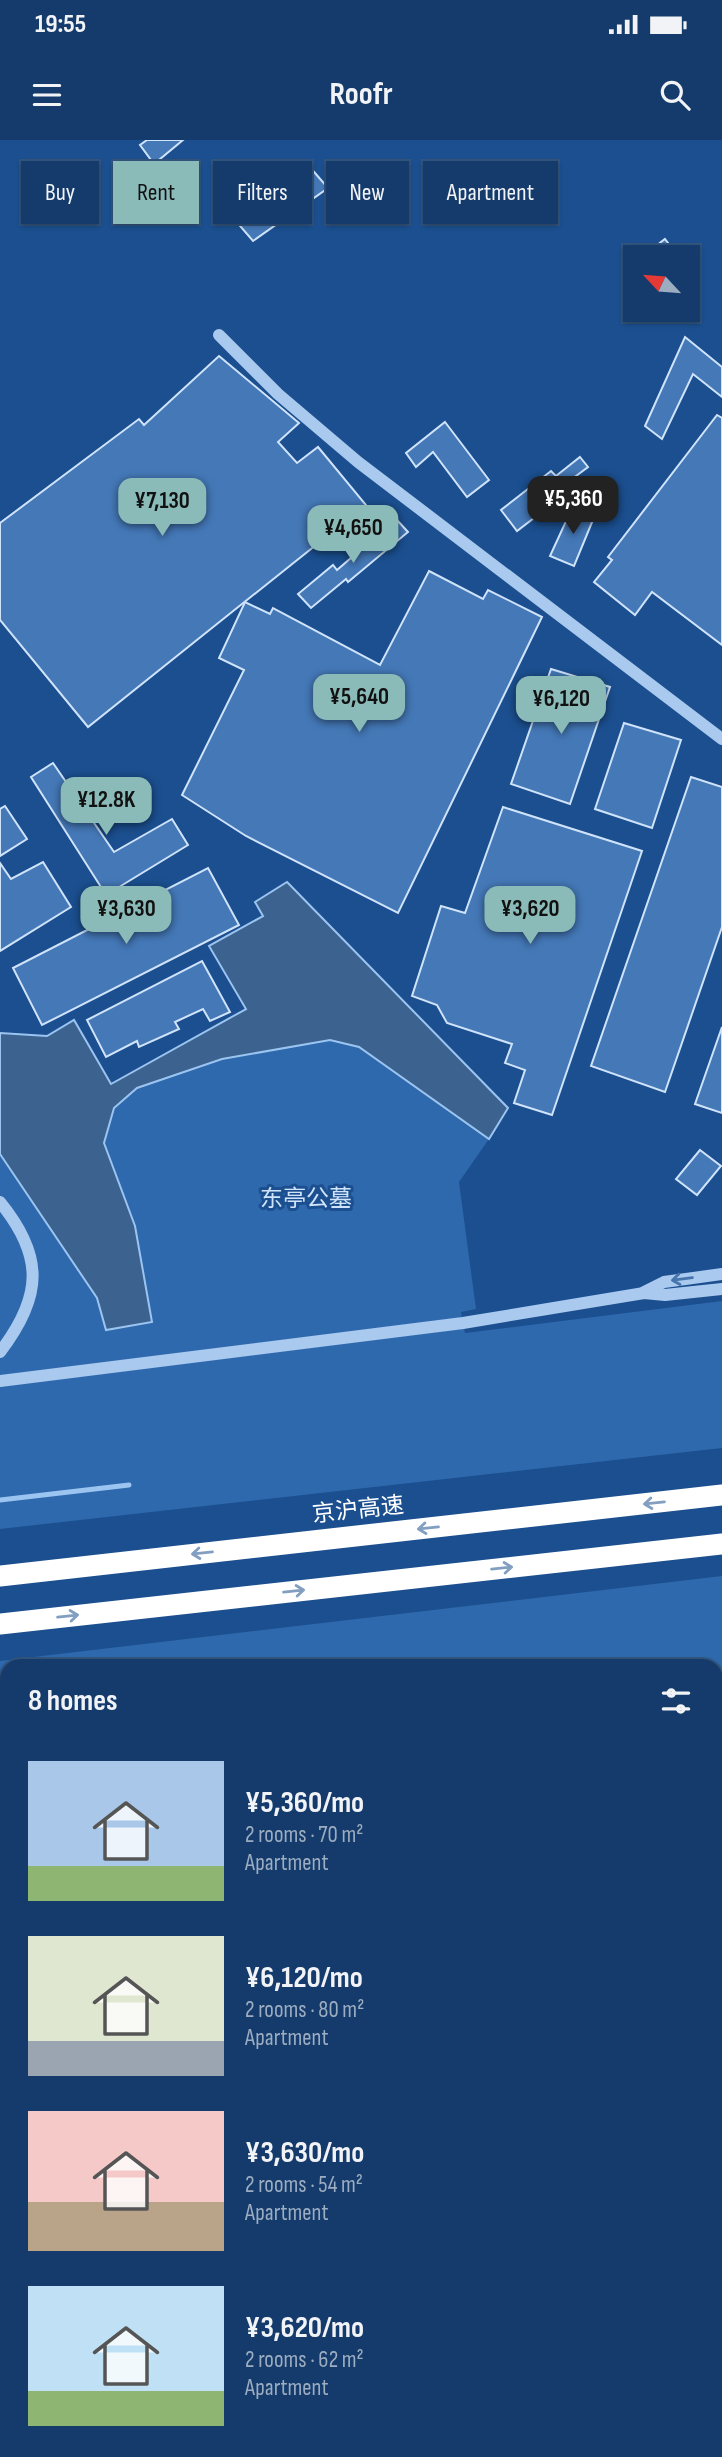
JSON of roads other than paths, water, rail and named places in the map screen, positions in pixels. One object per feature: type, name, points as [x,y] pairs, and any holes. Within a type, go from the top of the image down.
[{"type":"highway","name":"京沪高速","points":[[0,1576],[722,1495]]},
{"type":"highway","points":[[0,1624],[722,1544]]},
{"type":"street","points":[[219,335],[278,394],[358,462],[722,739]]},
{"type":"street","points":[[0,1202],[27,1242],[35,1270],[27,1304],[14,1334],[0,1352]]},
{"type":"street","points":[[644,1293],[664,1282],[722,1274]]},
{"type":"street","points":[[0,1381],[463,1323],[644,1293],[665,1295],[722,1289]]},
{"type":"waterway","points":[[0,1500],[129,1485]]},
{"type":"park label","name":"东亭公墓","points":[[306,1198]]}]
